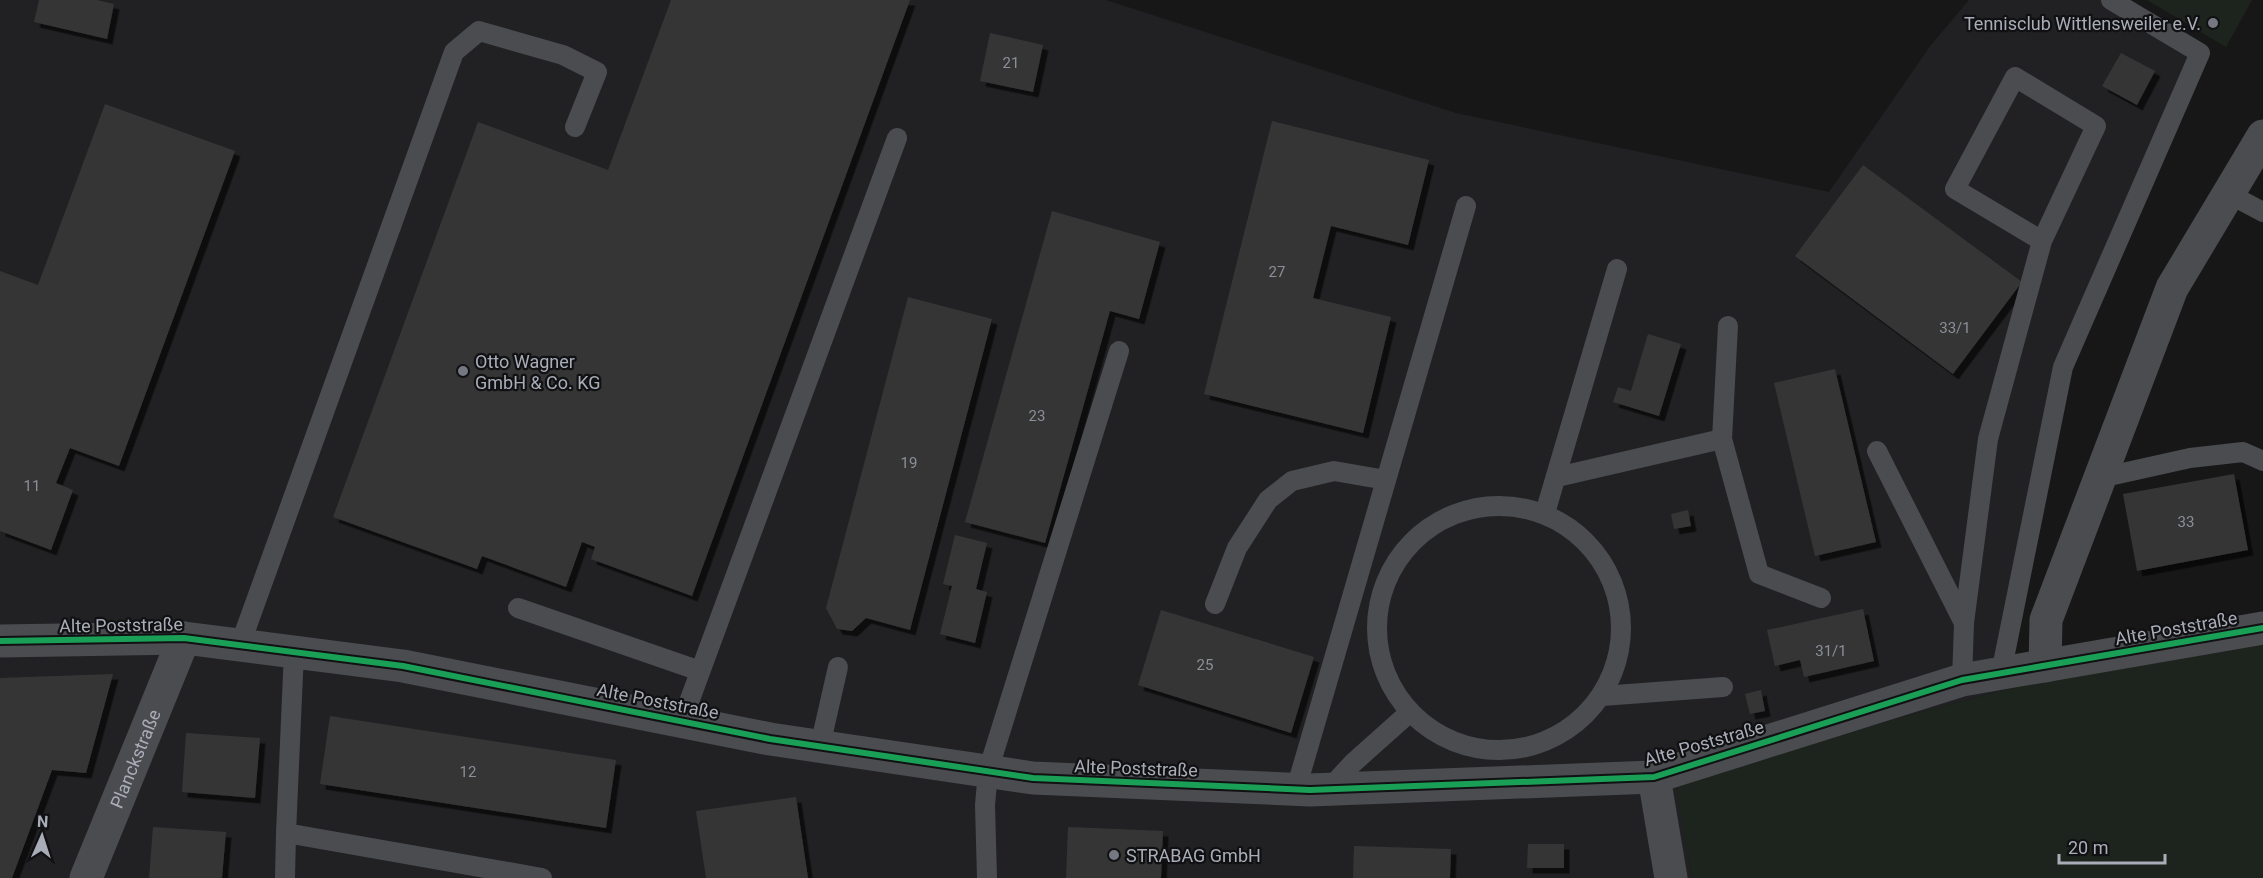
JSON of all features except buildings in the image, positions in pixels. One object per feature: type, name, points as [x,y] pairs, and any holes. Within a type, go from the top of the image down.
[{"type":"street","points":[[2044,666],[2046,620],[2172,288],[2263,136]]},
{"type":"street","name":"Alte Poststraße","points":[[0,641],[184,638],[402,666],[770,739],[1034,778],[1329,789],[1654,777],[1962,680],[2263,628]]},
{"type":"street","name":"Planckstraße","points":[[86,878],[184,638]]},
{"type":"street","points":[[1654,777],[1671,878]]},
{"type":"lane","points":[[2001,673],[2063,367],[2200,53],[2111,0]]},
{"type":"lane","points":[[240,645],[454,52],[479,32],[562,55],[597,72],[575,127]]},
{"type":"lane","points":[[1962,680],[1964,623],[1989,439],[2042,241],[2096,126],[2015,76],[1955,189],[2042,241]]},
{"type":"lane","points":[[682,721],[897,138]]},
{"type":"lane","points":[[2229,194],[2263,212]]},
{"type":"lane","points":[[1296,789],[1466,206]]},
{"type":"lane","points":[[1545,513],[1617,269]]},
{"type":"lane","points":[[1728,326],[1722,439],[1759,574],[1821,598]]},
{"type":"lane","points":[[987,878],[985,805],[987,771],[1119,351]]},
{"type":"lane","points":[[1557,477],[1722,439]]},
{"type":"lane","points":[[1877,451],[1964,623]]},
{"type":"lane","points":[[2100,478],[2190,458],[2243,452],[2263,461]]},
{"type":"lane","points":[[1215,604],[1237,548],[1268,500],[1292,482],[1334,471],[1386,480]]},
{"type":"lane","points":[[1490,504],[1545,513],[1582,536],[1609,571],[1622,613],[1619,656],[1602,696],[1562,734],[1510,751],[1455,743],[1409,712],[1381,665],[1376,610],[1396,558],[1437,520],[1490,504]]},
{"type":"lane","points":[[518,608],[700,671]]},
{"type":"lane","points":[[285,878],[294,652]]},
{"type":"lane","points":[[820,746],[838,667]]},
{"type":"lane","points":[[1602,696],[1723,687]]},
{"type":"lane","points":[[1329,789],[1353,763],[1409,712]]},
{"type":"lane","points":[[286,833],[542,878]]},
{"type":"shaded area","points":[[0,0],[1106,0],[1456,113],[1829,192],[1931,45],[1969,0],[2119,0],[2200,53],[2063,367],[2021,570],[2004,690],[1676,778],[1692,878],[0,878]]},
{"type":"shaded area","name":"Tennisclub Wittlensweiler e.V.","points":[[2147,0],[2252,0],[2226,47]]},
{"type":"shaded area","points":[[2263,636],[2263,878],[1692,878],[1675,778],[2004,690]]},
{"type":"cycle path","points":[[0,641],[184,638],[403,666],[770,739],[1033,778],[1310,790],[1654,777],[1962,680],[2263,628]]},
{"type":"place","name":"Tennisclub Wittlensweiler e.V.","points":[[2213,23]]},
{"type":"place","name":"Otto Wagner GmbH & Co. KG","points":[[463,371]]},
{"type":"place","name":"STRABAG GmbH","points":[[1114,855]]}]
